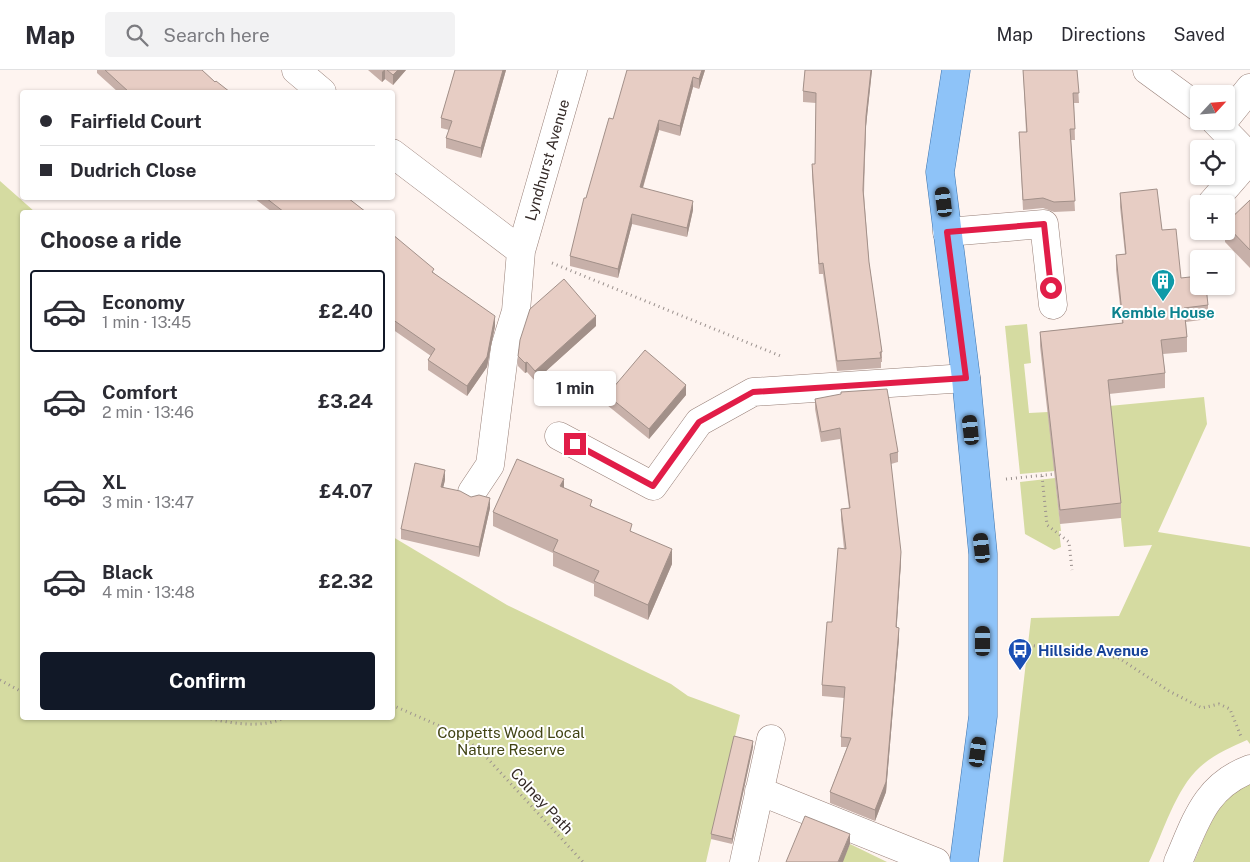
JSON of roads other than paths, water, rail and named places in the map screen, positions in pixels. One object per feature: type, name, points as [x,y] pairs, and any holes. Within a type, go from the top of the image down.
[{"type":"main road","points":[[956,70],[940,172],[966,378],[982,554],[984,716],[964,862]]},
{"type":"street","points":[[296,70],[320,90]]},
{"type":"street","name":"Lyndhurst Avenue","points":[[472,492],[490,465],[505,347],[516,311],[521,250],[573,70]]},
{"type":"street","points":[[1147,70],[1190,101]]},
{"type":"street","points":[[1235,106],[1250,88]]},
{"type":"street","points":[[1219,195],[1250,158],[1227,130]]},
{"type":"street","points":[[395,155],[521,250]]},
{"type":"street","points":[[947,232],[1044,224],[1053,305]]},
{"type":"street","points":[[559,436],[653,486],[699,422],[753,392],[966,378]]},
{"type":"street","points":[[744,862],[771,739]]},
{"type":"street","points":[[1178,862],[1209,797],[1221,784],[1250,769]]},
{"type":"street","points":[[760,791],[936,862]]},
{"type":"place","name":"Kemble House","points":[[1163,302]]},
{"type":"place","name":"Hillside Avenue","points":[[1020,671]]},
{"type":"park label","name":"Coppetts Wood Local Nature Reserve","points":[[511,740]]}]
